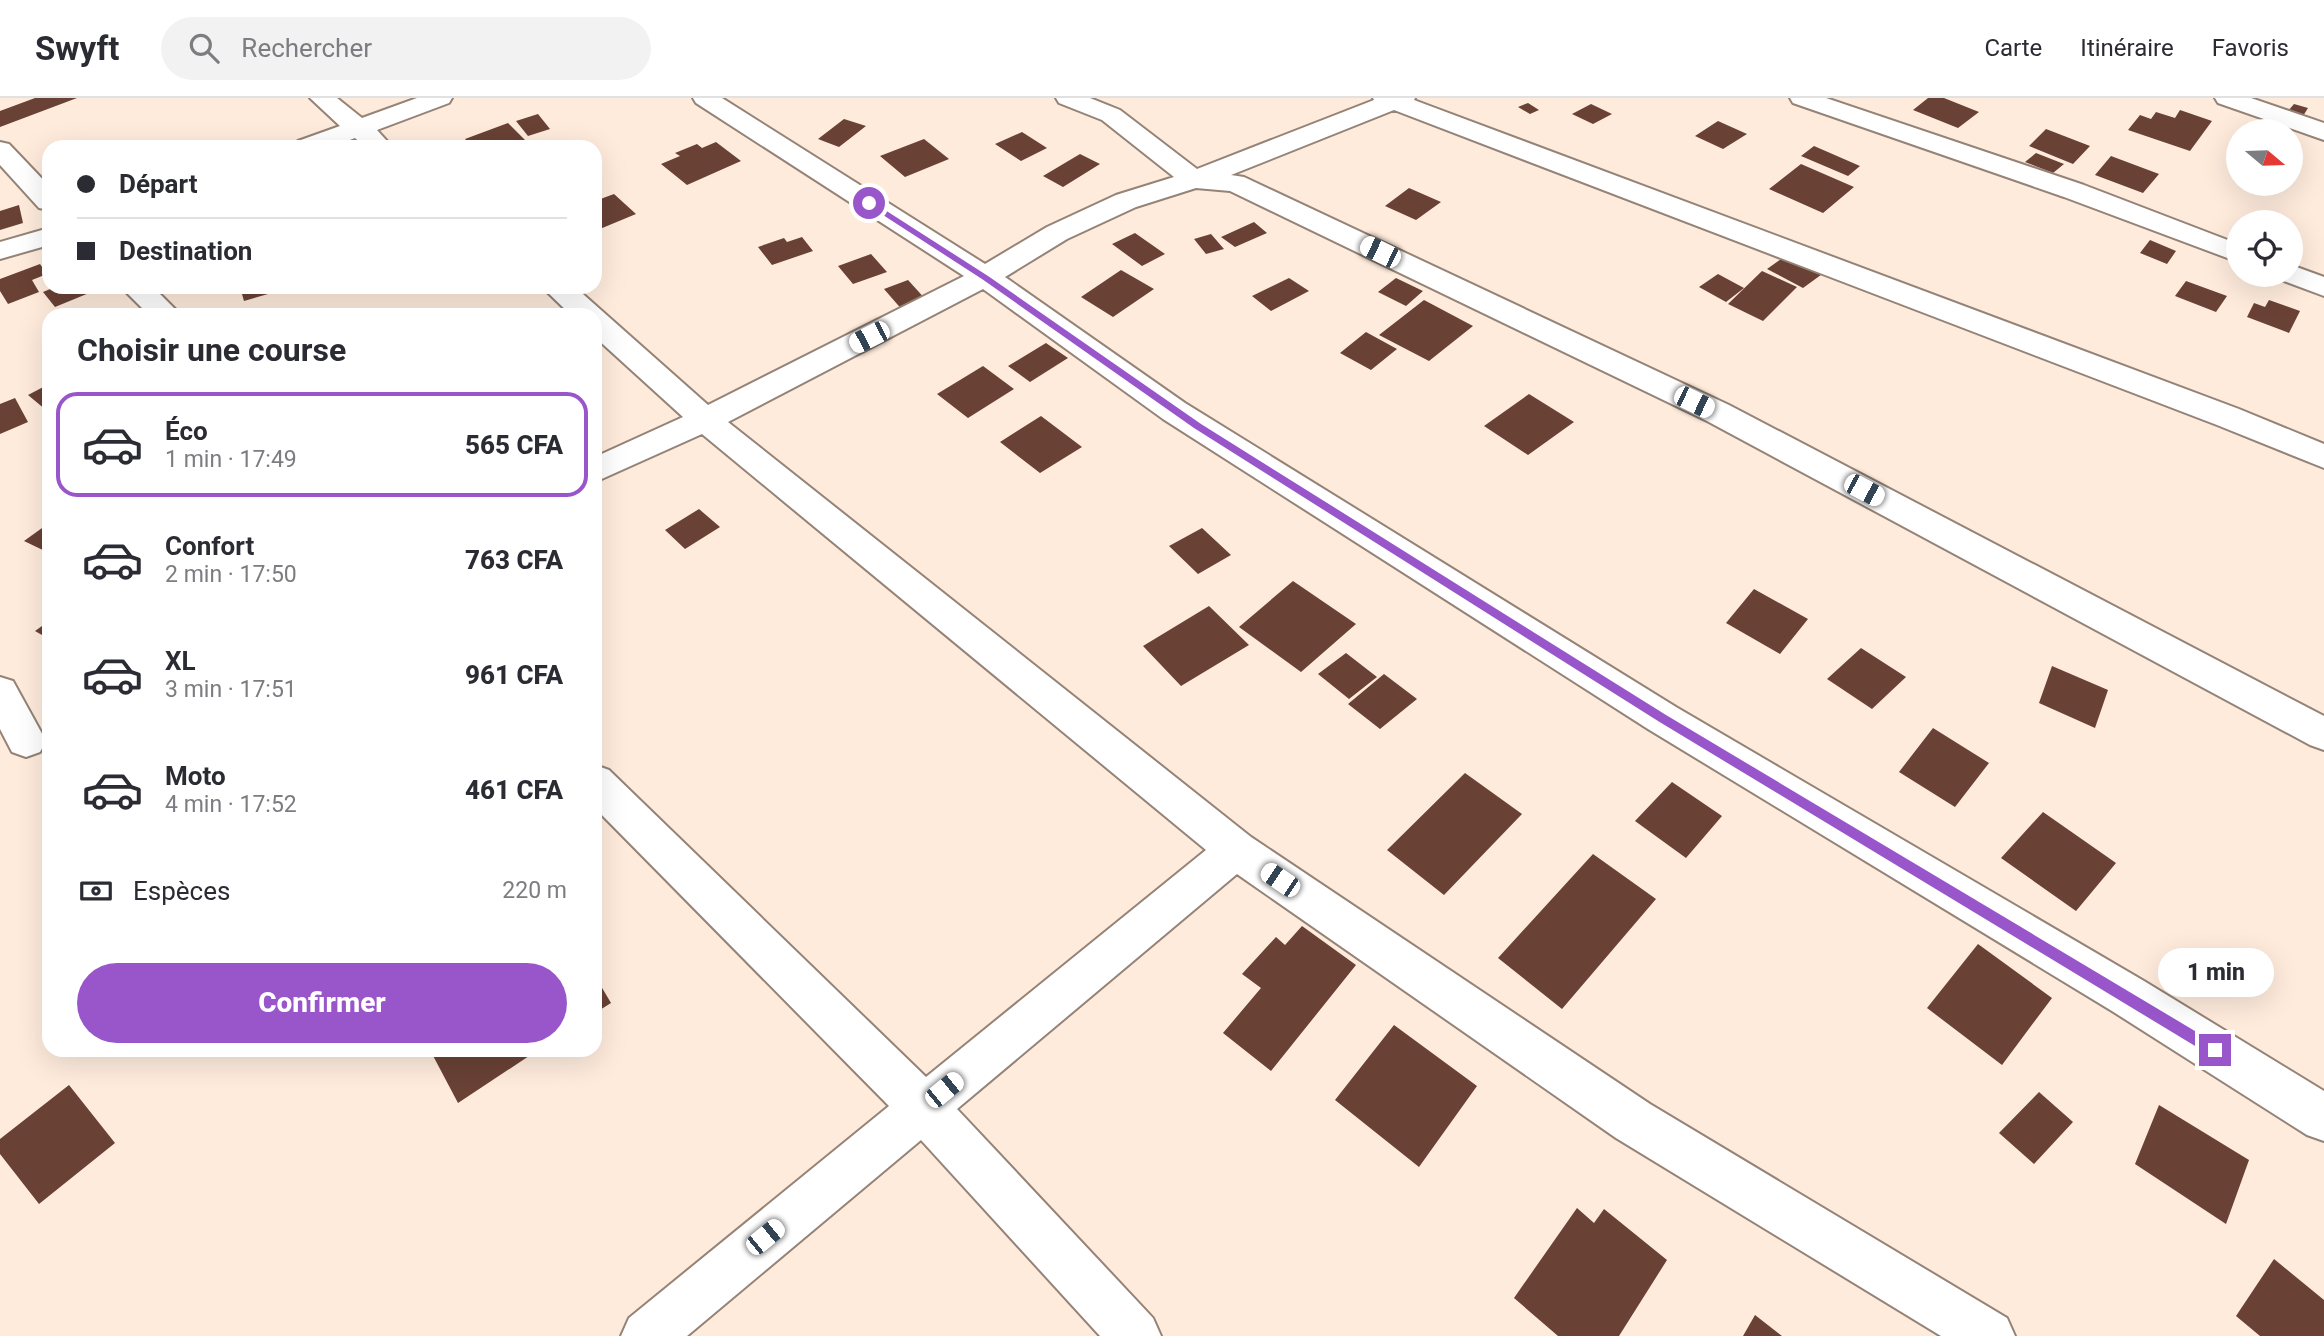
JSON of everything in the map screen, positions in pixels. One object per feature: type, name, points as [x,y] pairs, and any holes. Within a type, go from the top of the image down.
[{"type":"street","points":[[322,98],[373,140]]},
{"type":"street","points":[[327,140],[440,98]]},
{"type":"street","points":[[705,98],[985,277],[1174,411],[1662,718],[2128,996],[2324,1118]]},
{"type":"street","points":[[1068,98],[1111,115],[1194,180],[1235,183],[1718,413],[2324,734]]},
{"type":"street","points":[[1802,98],[2074,191],[2226,249]]},
{"type":"street","points":[[2227,98],[2324,132]]},
{"type":"street","points":[[602,467],[705,420],[985,277],[1068,228],[1126,201],[1194,180],[1394,99],[2215,412],[2324,457]]},
{"type":"street","points":[[0,150],[42,195]]},
{"type":"street","points":[[0,251],[42,238]]},
{"type":"street","points":[[2303,279],[2324,287]]},
{"type":"street","points":[[144,294],[158,308]]},
{"type":"street","points":[[566,294],[581,308]]},
{"type":"street","points":[[602,327],[705,420],[1236,850],[1633,1121],[1989,1336]]},
{"type":"street","points":[[0,692],[25,742]]},
{"type":"street","points":[[602,789],[923,1107],[1135,1336]]},
{"type":"street","points":[[647,1336],[1236,850]]},
{"type":"building","points":[[35,98],[77,98],[0,127],[0,111]]},
{"type":"building","points":[[1928,98],[1944,98],[1979,112],[1958,128],[1913,110]]},
{"type":"building","points":[[1528,103],[1539,110],[1530,114],[1518,107]]},
{"type":"building","points":[[1591,104],[1612,114],[1593,124],[1572,114]]},
{"type":"building","points":[[2294,104],[2308,108],[2303,116],[2288,111]]},
{"type":"building","points":[[2180,110],[2212,121],[2190,151],[2128,130],[2140,115],[2151,119],[2156,112],[2175,118]]},
{"type":"building","points":[[538,114],[550,129],[528,136],[516,121]]},
{"type":"building","points":[[844,119],[866,126],[839,147],[818,139]]},
{"type":"building","points":[[1718,121],[1747,134],[1723,149],[1695,136]]},
{"type":"building","points":[[508,123],[525,140],[466,140]]},
{"type":"building","points":[[2046,129],[2090,146],[2073,164],[2029,146]]},
{"type":"building","points":[[1022,132],[1047,148],[1021,161],[995,144]]},
{"type":"building","points":[[924,139],[949,159],[905,177],[880,156]]},
{"type":"building","points":[[716,142],[741,161],[687,185],[661,164],[680,156],[675,153],[697,144],[702,148]]},
{"type":"building","points":[[1814,146],[1860,166],[1848,176],[1801,156]]},
{"type":"building","points":[[2036,153],[2064,164],[2053,173],[2025,162]]},
{"type":"building","points":[[1080,154],[1100,164],[1063,187],[1043,176]]},
{"type":"building","points":[[2111,156],[2159,174],[2143,193],[2095,175]]},
{"type":"building","points":[[1801,164],[1854,187],[1823,213],[1769,189]]},
{"type":"building","points":[[1409,188],[1441,202],[1416,220],[1385,206]]},
{"type":"building","points":[[614,194],[636,214],[602,228],[602,198]]},
{"type":"building","points":[[19,205],[23,223],[0,230],[0,211]]},
{"type":"building","points":[[1254,222],[1267,233],[1235,247],[1221,237]]},
{"type":"building","points":[[1135,233],[1165,254],[1142,266],[1112,244]]},
{"type":"building","points":[[1211,234],[1224,249],[1206,254],[1194,239]]},
{"type":"building","points":[[802,237],[813,251],[772,265],[758,247],[784,238],[787,242]]},
{"type":"building","points":[[2150,240],[2176,251],[2167,264],[2140,253]]},
{"type":"building","points":[[871,254],[887,272],[853,284],[838,266]]},
{"type":"building","points":[[1788,254],[1825,272],[1803,288],[1767,269]]},
{"type":"building","points":[[40,264],[42,267],[42,276],[32,280],[39,292],[8,304],[0,291],[0,279]]},
{"type":"building","points":[[1121,270],[1154,289],[1113,317],[1081,297]]},
{"type":"building","points":[[1762,271],[1797,287],[1763,321],[1728,304]]},
{"type":"building","points":[[1718,274],[1744,288],[1726,302],[1699,287]]},
{"type":"building","points":[[1289,278],[1309,291],[1271,311],[1252,296]]},
{"type":"building","points":[[1396,278],[1423,291],[1406,306],[1378,292]]},
{"type":"building","points":[[908,280],[928,302],[904,312],[884,289]]},
{"type":"building","points":[[2186,281],[2227,296],[2216,312],[2175,296]]},
{"type":"building","points":[[45,294],[87,294],[55,307]]},
{"type":"building","points":[[242,294],[268,294],[244,301]]},
{"type":"building","points":[[1424,300],[1473,326],[1429,361],[1379,335]]},
{"type":"building","points":[[2269,300],[2300,311],[2289,333],[2247,317],[2254,303],[2265,307]]},
{"type":"building","points":[[1366,332],[1397,349],[1371,370],[1340,353]]},
{"type":"building","points":[[1046,343],[1068,358],[1030,382],[1008,366]]},
{"type":"building","points":[[983,366],[1014,389],[968,418],[937,394]]},
{"type":"building","points":[[42,388],[42,407],[28,395]]},
{"type":"building","points":[[1529,394],[1574,422],[1528,455],[1484,426]]},
{"type":"building","points":[[15,398],[28,422],[0,434],[0,404]]},
{"type":"building","points":[[1041,416],[1082,447],[1040,473],[1000,442]]},
{"type":"building","points":[[699,509],[720,527],[685,549],[665,530]]},
{"type":"building","points":[[42,528],[42,550],[24,541]]},
{"type":"building","points":[[1202,528],[1231,555],[1198,574],[1169,546]]},
{"type":"building","points":[[1293,581],[1356,624],[1301,672],[1239,627]]},
{"type":"building","points":[[1754,589],[1808,619],[1780,654],[1726,623]]},
{"type":"building","points":[[1209,606],[1249,645],[1181,686],[1143,646]]},
{"type":"building","points":[[42,626],[42,635],[35,631]]},
{"type":"building","points":[[1861,648],[1906,677],[1872,709],[1827,679]]},
{"type":"building","points":[[1346,653],[1377,677],[1349,699],[1318,674]]},
{"type":"building","points":[[2052,666],[2108,690],[2095,728],[2039,703]]},
{"type":"building","points":[[1384,674],[1417,699],[1380,729],[1348,704]]},
{"type":"building","points":[[1933,728],[1989,763],[1955,807],[1899,772]]},
{"type":"building","points":[[1465,773],[1522,814],[1444,895],[1387,850]]},
{"type":"building","points":[[1672,782],[1722,816],[1686,858],[1635,821]]},
{"type":"building","points":[[2043,812],[2116,863],[2076,911],[2001,858]]},
{"type":"building","points":[[1593,854],[1656,899],[1562,1009],[1498,958]]},
{"type":"building","points":[[1302,926],[1356,965],[1271,1071],[1223,1033],[1261,988],[1242,974],[1276,937],[1285,945]]},
{"type":"building","points":[[1978,944],[2052,998],[2002,1065],[1927,1008]]},
{"type":"building","points":[[602,988],[611,1003],[602,1009]]},
{"type":"building","points":[[1394,1025],[1477,1086],[1419,1167],[1335,1100]]},
{"type":"building","points":[[434,1057],[527,1057],[458,1103]]},
{"type":"building","points":[[69,1085],[115,1143],[39,1204],[0,1154],[0,1139]]},
{"type":"building","points":[[2039,1092],[2073,1122],[2034,1164],[1999,1133]]},
{"type":"building","points":[[2159,1105],[2249,1160],[2226,1224],[2135,1164]]},
{"type":"building","points":[[1577,1208],[1594,1223],[1604,1209],[1667,1260],[1619,1336],[1558,1336],[1514,1298]]},
{"type":"building","points":[[2274,1259],[2324,1300],[2324,1336],[2260,1336],[2236,1316]]},
{"type":"building","points":[[1755,1315],[1782,1336],[1743,1336]]},
{"type":"route","points":[[869,203],[985,277],[1197,426],[1662,718],[2215,1050]]}]
